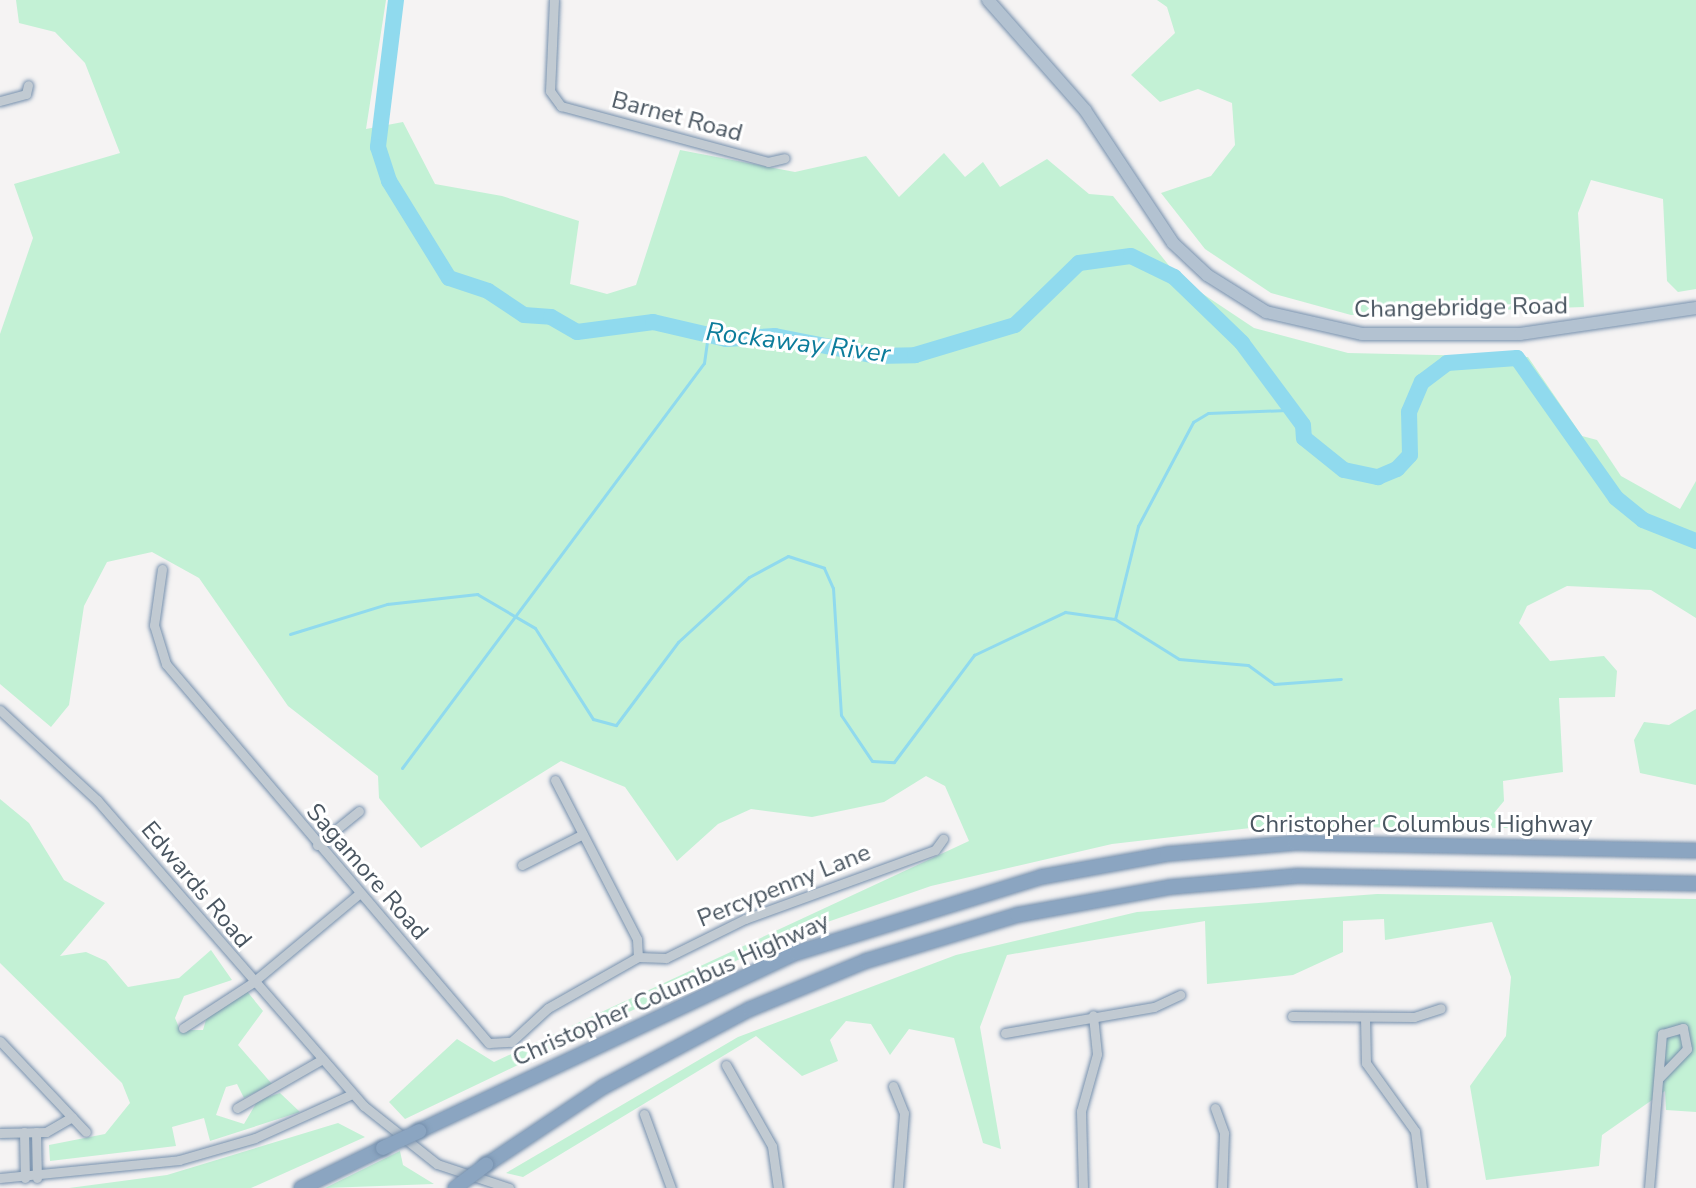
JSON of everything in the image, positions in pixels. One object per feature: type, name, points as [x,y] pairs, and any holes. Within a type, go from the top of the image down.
[{"type":"highway","name":"Christopher Columbus Highway","points":[[300,1187],[796,953],[1041,877],[1284,844],[1696,851]]},
{"type":"highway","name":"Christopher Columbus Highway","points":[[455,1188],[603,1087],[736,1016],[866,961],[1017,915],[1171,887],[1297,876],[1696,884]]},
{"type":"main road","name":"Changebridge Road","points":[[988,0],[1085,110],[1173,243],[1207,275],[1266,312],[1362,334],[1507,334],[1696,308]]},
{"type":"street","name":"Barnet Road","points":[[554,0],[550,91],[558,104],[768,162],[785,158]]},
{"type":"street","points":[[0,101],[26,94],[28,85]]},
{"type":"street","name":"Sagamore Road","points":[[162,569],[154,625],[166,664],[359,894],[494,1046],[511,1042],[548,1008],[638,957]]},
{"type":"street","name":"Edwards Road","points":[[0,710],[97,800],[319,1061],[352,1094],[437,1164],[506,1188]]},
{"type":"street","points":[[555,780],[637,939],[638,957]]},
{"type":"street","points":[[317,845],[359,811]]},
{"type":"street","points":[[522,865],[583,834]]},
{"type":"street","name":"Percypenny Lane","points":[[638,957],[666,958],[745,919],[935,850],[943,839]]},
{"type":"street","points":[[183,1028],[252,983],[359,894]]},
{"type":"street","points":[[1005,1033],[1093,1015],[1154,1007],[1180,995]]},
{"type":"street","points":[[1292,1016],[1414,1017],[1441,1008]]},
{"type":"street","points":[[1083,1188],[1081,1111],[1097,1054],[1093,1015]]},
{"type":"street","points":[[1365,1017],[1366,1063],[1415,1131],[1422,1188]]},
{"type":"street","points":[[1649,1188],[1662,1034],[1683,1028],[1687,1049],[1660,1077]]},
{"type":"street","points":[[0,1041],[86,1132]]},
{"type":"street","points":[[237,1108],[319,1061]]},
{"type":"street","points":[[726,1065],[768,1138],[778,1188]]},
{"type":"street","points":[[893,1086],[904,1113],[898,1188]]},
{"type":"street","points":[[0,1178],[37,1178],[204,1154],[352,1094]]},
{"type":"street","points":[[1215,1108],[1224,1133],[1222,1188]]},
{"type":"street","points":[[644,1114],[671,1188]]},
{"type":"street","points":[[0,1133],[36,1132],[72,1117]]},
{"type":"street","points":[[24,1132],[25,1178]]},
{"type":"street","points":[[36,1132],[37,1178]]},
{"type":"green space","points":[[16,0],[386,0],[366,129],[403,122],[435,184],[502,196],[579,221],[570,284],[607,294],[636,285],[680,150],[795,172],[866,156],[899,197],[944,153],[965,177],[983,162],[1000,187],[1047,159],[1089,194],[1113,196],[1179,278],[1254,328],[1348,353],[1528,357],[1582,436],[1597,440],[1621,476],[1680,509],[1696,481],[1696,618],[1651,590],[1567,586],[1527,606],[1519,623],[1550,661],[1604,656],[1617,671],[1615,697],[1559,698],[1563,772],[1503,781],[1504,801],[1494,813],[1504,826],[1529,828],[1259,827],[1112,844],[931,886],[790,935],[405,1119],[389,1102],[457,1039],[494,1062],[969,841],[945,786],[926,776],[884,802],[812,817],[751,809],[718,824],[677,861],[625,787],[561,761],[421,848],[379,798],[378,776],[288,706],[199,578],[152,552],[107,562],[84,606],[69,705],[51,727],[0,684],[0,334],[33,238],[14,184],[120,153],[85,63],[55,32],[19,23]]},
{"type":"green space","points":[[1157,0],[1696,0],[1696,289],[1678,292],[1667,281],[1663,199],[1591,180],[1578,213],[1584,307],[1351,315],[1271,293],[1205,249],[1161,193],[1211,176],[1235,145],[1232,103],[1198,89],[1160,102],[1131,75],[1175,33],[1167,7]]},
{"type":"green space","points":[[1696,709],[1696,785],[1640,773],[1634,740],[1644,722],[1669,725]]},
{"type":"green space","points":[[0,799],[29,823],[64,880],[105,903],[60,956],[86,952],[106,961],[128,987],[179,978],[211,950],[232,980],[184,996],[175,1018],[180,1030],[203,1030],[210,1006],[246,990],[263,1011],[238,1045],[272,1084],[244,1098],[237,1084],[226,1087],[216,1115],[244,1124],[258,1100],[280,1093],[300,1112],[210,1141],[204,1118],[172,1127],[176,1146],[50,1161],[49,1145],[105,1134],[130,1103],[122,1083],[0,963]]},
{"type":"green space","points":[[1377,894],[1696,899],[1696,1112],[1666,1110],[1665,1091],[1602,1135],[1599,1166],[1486,1180],[1470,1086],[1506,1036],[1511,977],[1492,922],[1385,940],[1384,919],[1343,921],[1343,952],[1293,975],[1207,984],[1205,921],[1007,955],[980,1027],[1001,1149],[983,1143],[954,1038],[909,1029],[890,1055],[871,1024],[846,1021],[830,1040],[838,1061],[802,1076],[756,1036],[523,1177],[506,1173],[738,1037],[956,955],[1137,912]]},
{"type":"green space","points":[[338,1123],[365,1137],[251,1188],[69,1188],[167,1175]]},
{"type":"green space","points":[[400,1151],[403,1165],[434,1184],[325,1188]]},
{"type":"waterway","name":"Rockaway River","points":[[396,0],[378,147],[389,181],[449,278],[488,291],[524,315],[551,317],[577,332],[653,322],[726,339],[775,336],[876,356],[915,355],[1015,325],[1079,263],[1131,256],[1174,277],[1242,343],[1303,425],[1304,438],[1344,470],[1378,477],[1397,469],[1410,455],[1409,412],[1422,382],[1447,363],[1517,358],[1616,498],[1643,520],[1696,541]]},
{"type":"waterway","points":[[402,768],[704,363],[708,336]]},
{"type":"waterway","points":[[1115,619],[1138,526],[1193,422],[1208,413],[1287,410]]},
{"type":"waterway","points":[[290,634],[387,604],[477,594],[535,628],[593,719],[616,725],[678,642],[749,577],[788,556],[824,568],[833,588],[841,715],[872,761],[894,762],[974,655],[1065,612],[1115,619],[1179,659],[1248,665],[1274,684],[1341,679]]}]
